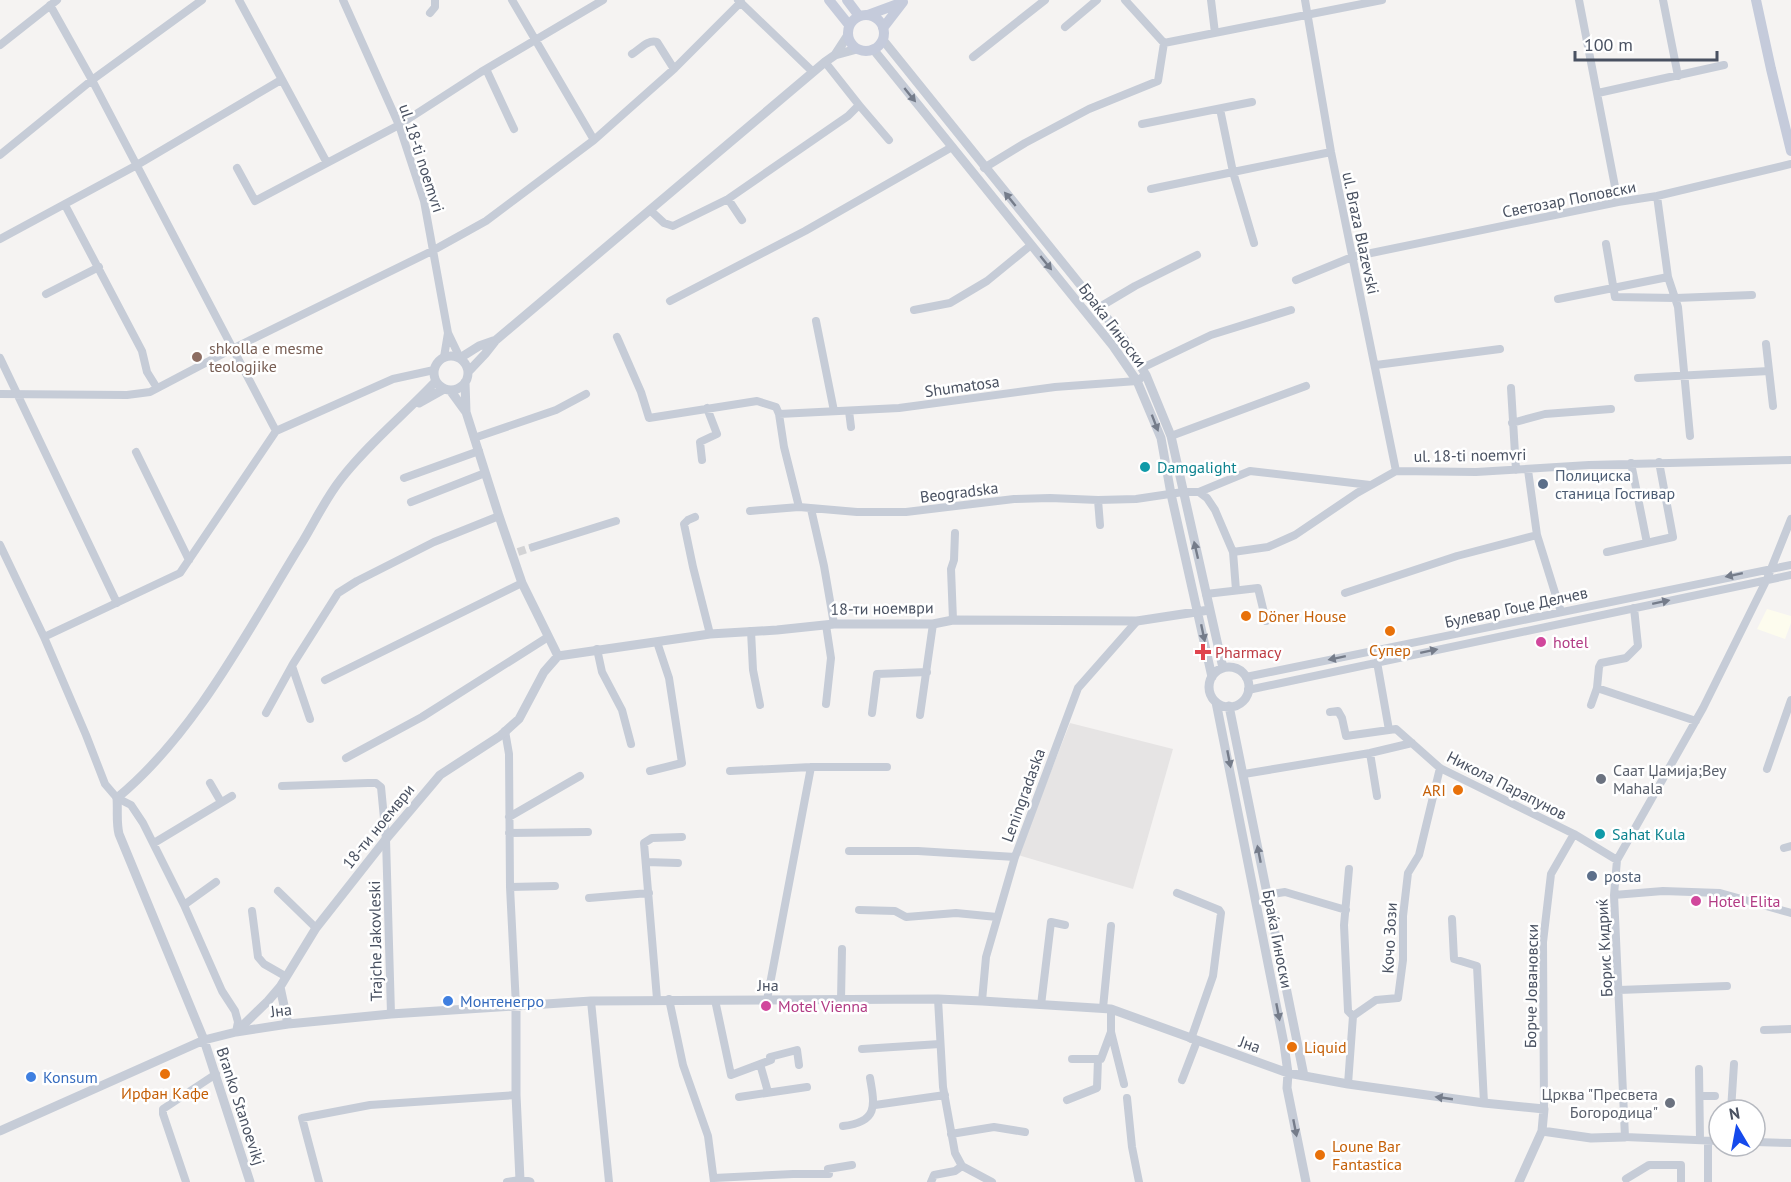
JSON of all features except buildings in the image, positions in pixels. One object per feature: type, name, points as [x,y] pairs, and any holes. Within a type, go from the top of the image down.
[{"type":"main road","points":[[829,0],[848,30],[853,45],[857,49],[868,51],[883,40],[884,28],[905,1]]},
{"type":"main road","points":[[847,0],[864,15],[878,19],[884,28]]},
{"type":"main road","points":[[1756,0],[1791,151]]},
{"type":"main road","points":[[848,30],[864,15],[905,1]]},
{"type":"street","points":[[0,155],[92,80],[202,0]]},
{"type":"street","points":[[239,0],[327,163]]},
{"type":"street","name":"ul. 18-ti noemvri","points":[[343,0],[399,125],[424,201],[448,333],[460,358]]},
{"type":"street","points":[[430,13],[435,7],[435,0]]},
{"type":"street","points":[[512,0],[594,140]]},
{"type":"street","points":[[237,168],[255,201],[399,125],[486,69],[603,0]]},
{"type":"street","points":[[973,57],[1045,0]]},
{"type":"street","points":[[1065,27],[1097,0]]},
{"type":"street","points":[[1125,0],[1164,43]]},
{"type":"street","points":[[1211,0],[1215,33]]},
{"type":"street","name":"ul. Braza Blazevski","points":[[1305,0],[1331,152],[1396,471]]},
{"type":"street","points":[[1164,43],[1382,0]]},
{"type":"street","points":[[1579,0],[1618,202]]},
{"type":"street","points":[[1663,0],[1678,76]]},
{"type":"street","points":[[0,394],[150,392],[432,251],[486,221],[594,140],[674,69],[740,1],[813,72]]},
{"type":"street","points":[[0,45],[54,2],[92,80],[276,431]]},
{"type":"street","points":[[468,372],[496,340],[834,55],[848,30]]},
{"type":"street","name":"Браќа Гиноски","points":[[883,40],[1124,339],[1144,372],[1171,436],[1223,668]]},
{"type":"street","points":[[632,54],[650,41],[657,42],[674,69]]},
{"type":"street","points":[[984,168],[1024,143],[1089,108],[1158,81],[1164,43]]},
{"type":"street","points":[[834,55],[857,49]]},
{"type":"street","name":"Браќа Гиноски","points":[[873,49],[1113,346],[1137,381],[1161,438],[1171,494],[1212,677],[1210,690],[1216,702],[1288,1073],[1287,1088],[1306,1182]]},
{"type":"street","points":[[825,62],[889,140]]},
{"type":"street","points":[[1598,93],[1724,65]]},
{"type":"street","points":[[486,69],[514,129]]},
{"type":"street","points":[[0,239],[137,165],[281,80]]},
{"type":"street","points":[[1142,124],[1252,102]]},
{"type":"street","points":[[651,211],[664,223],[673,226],[728,199],[848,116],[859,105]]},
{"type":"street","points":[[1220,109],[1233,172],[1254,243]]},
{"type":"street","points":[[670,301],[805,231],[952,147]]},
{"type":"street","points":[[1152,189],[1331,152]]},
{"type":"street","name":"Светозар Поповски","points":[[1296,280],[1352,257],[1657,196],[1791,164]]},
{"type":"street","points":[[1657,196],[1668,277],[1676,298],[1690,436]]},
{"type":"street","points":[[728,199],[742,220]]},
{"type":"street","points":[[64,205],[142,351],[147,372],[157,388]]},
{"type":"street","points":[[1606,244],[1616,297],[1676,298],[1752,295]]},
{"type":"street","points":[[914,310],[950,303],[987,281],[1031,245]]},
{"type":"street","points":[[1098,308],[1135,286],[1197,255]]},
{"type":"street","points":[[46,294],[99,267]]},
{"type":"street","points":[[1558,299],[1668,277]]},
{"type":"street","name":"Shumatosa","points":[[779,414],[899,408],[1055,387],[1137,381],[1144,372],[1211,335],[1291,310]]},
{"type":"street","points":[[816,321],[834,411]]},
{"type":"street","name":"ul. 18-ti noemvri","points":[[444,357],[448,333]]},
{"type":"street","points":[[617,337],[641,392],[649,418],[757,401],[776,407],[799,507]]},
{"type":"street","points":[[460,358],[478,346],[496,340]]},
{"type":"street","points":[[1766,344],[1773,406]]},
{"type":"street","points":[[1376,365],[1500,349]]},
{"type":"street","points":[[466,412],[447,389],[436,381],[434,370],[436,364],[444,357],[460,358],[467,366],[466,412],[478,451],[499,516],[515,553],[522,583],[558,656]]},
{"type":"street","points":[[0,358],[117,603]]},
{"type":"street","points":[[44,638],[180,573],[276,431],[393,379],[434,370]]},
{"type":"street","points":[[1638,378],[1769,370]]},
{"type":"street","points":[[117,798],[138,780],[201,705],[341,480],[391,424],[436,381]]},
{"type":"street","points":[[411,407],[447,389],[461,386],[465,382]]},
{"type":"street","points":[[1171,436],[1306,386]]},
{"type":"street","points":[[1511,388],[1515,470]]},
{"type":"street","points":[[474,438],[556,410],[586,394]]},
{"type":"street","points":[[702,460],[700,442],[717,434],[707,408]]},
{"type":"street","points":[[1512,423],[1545,414],[1611,410]]},
{"type":"street","points":[[849,411],[851,427]]},
{"type":"street","points":[[404,478],[478,451]]},
{"type":"street","points":[[136,452],[189,560]]},
{"type":"street","name":"ul. 18-ti noemvri","points":[[1233,552],[1268,547],[1295,535],[1396,471],[1476,472],[1659,462],[1791,460]]},
{"type":"street","points":[[1607,552],[1673,537],[1659,462]]},
{"type":"street","points":[[1631,464],[1647,543]]},
{"type":"street","points":[[1528,470],[1537,535],[1561,612]]},
{"type":"street","points":[[1171,494],[1199,492],[1250,471],[1371,485]]},
{"type":"street","points":[[411,502],[485,473]]},
{"type":"street","points":[[1199,492],[1207,498],[1215,510],[1233,552],[1236,590]]},
{"type":"street","name":"Beogradska","points":[[750,511],[799,507],[857,512],[906,512],[1014,499],[1136,499],[1171,494]]},
{"type":"street","points":[[1098,500],[1100,525]]},
{"type":"street","points":[[810,509],[824,566],[830,624],[831,658],[826,704]]},
{"type":"street","points":[[266,713],[292,666],[338,593],[357,580],[434,542],[499,516]]},
{"type":"street","points":[[695,517],[684,524],[710,634]]},
{"type":"street","points":[[1772,567],[1791,519]]},
{"type":"street","points":[[533,547],[616,521]]},
{"type":"street","points":[[953,620],[951,569],[954,560],[954,532]]},
{"type":"street","points":[[1345,593],[1457,556],[1537,535]]},
{"type":"street","points":[[0,545],[44,638],[105,784],[117,798],[131,805],[154,843],[222,991],[235,1011],[238,1022],[236,1032]]},
{"type":"street","name":"Булевар Гоце Делчев","points":[[1246,677],[1772,567],[1791,565]]},
{"type":"street","name":"Борис Кидриќ","points":[[1625,1137],[1614,895],[1617,860],[1696,721],[1772,567]]},
{"type":"street","name":"Булевар Гоце Делчев","points":[[1248,690],[1791,575]]},
{"type":"street","points":[[325,680],[522,583]]},
{"type":"street","points":[[1206,594],[1258,588],[1266,621]]},
{"type":"street","points":[[1591,705],[1601,663],[1626,658],[1638,646],[1634,608]]},
{"type":"street","name":"18-ти ноември","points":[[236,1032],[280,987],[316,928],[386,838],[440,775],[519,719],[544,672],[558,656],[710,634],[830,624],[933,624],[953,620],[1137,621],[1209,610]]},
{"type":"street","name":"Leningradaska","points":[[982,1001],[986,957],[1015,857],[1078,688],[1137,621]]},
{"type":"street","points":[[920,715],[933,624]]},
{"type":"street","points":[[751,631],[753,670],[760,705]]},
{"type":"street","points":[[346,758],[422,717],[548,636]]},
{"type":"street","points":[[650,771],[682,763],[669,678],[657,642]]},
{"type":"street","points":[[597,649],[602,672],[622,710],[631,744]]},
{"type":"street","points":[[1330,712],[1338,711],[1346,736],[1389,730],[1377,663]]},
{"type":"street","points":[[292,666],[310,719]]},
{"type":"street","points":[[1212,677],[1223,668],[1236,668],[1246,677],[1248,690],[1242,702],[1229,706],[1216,702]]},
{"type":"street","points":[[872,712],[877,674],[927,672]]},
{"type":"street","points":[[1597,687],[1696,721]]},
{"type":"street","points":[[1767,769],[1791,700]]},
{"type":"street","name":"Браќа Гиноски","points":[[1229,706],[1304,1076]]},
{"type":"street","name":"Никола Парапунов","points":[[1389,730],[1396,729],[1440,768],[1575,834],[1617,860]]},
{"type":"street","points":[[505,731],[509,754],[510,887],[516,1006],[516,1095],[523,1181],[507,1182]]},
{"type":"street","points":[[1244,774],[1370,753],[1412,743]]},
{"type":"street","points":[[1370,753],[1377,796]]},
{"type":"street","points":[[767,1000],[811,767]]},
{"type":"street","points":[[730,771],[811,767],[887,767]]},
{"type":"street","name":"Кочо Зози","points":[[1353,1016],[1377,1000],[1398,998],[1403,960],[1403,916],[1408,873],[1419,855],[1440,768]]},
{"type":"street","points":[[509,818],[580,776]]},
{"type":"street","points":[[210,783],[221,802]]},
{"type":"street","name":"Trajche Jakovleski","points":[[282,786],[376,783],[381,787],[386,838],[391,1014]]},
{"type":"street","points":[[154,843],[232,796]]},
{"type":"street","name":"Branko Stanoevikj","points":[[117,798],[118,834],[204,1040],[250,1182]]},
{"type":"street","points":[[509,833],[588,832]]},
{"type":"street","name":"Борче Јовановски","points":[[1544,1109],[1543,942],[1551,874],[1575,834]]},
{"type":"street","points":[[657,999],[644,843],[652,838],[682,837]]},
{"type":"street","points":[[849,851],[918,851],[1015,857]]},
{"type":"street","points":[[646,862],[678,863]]},
{"type":"street","points":[[1348,1084],[1353,1016],[1348,1011],[1344,925],[1349,869]]},
{"type":"street","points":[[184,905],[216,882]]},
{"type":"street","points":[[510,887],[555,886]]},
{"type":"street","points":[[278,891],[316,928]]},
{"type":"street","points":[[1614,895],[1663,891],[1720,893],[1791,913]]},
{"type":"street","points":[[1266,895],[1285,892],[1346,910]]},
{"type":"street","points":[[589,898],[649,893]]},
{"type":"street","points":[[1177,894],[1219,910],[1221,913],[1213,976],[1182,1080]]},
{"type":"street","points":[[859,910],[895,911],[906,917],[956,914],[997,917]]},
{"type":"street","points":[[252,911],[258,957],[264,964],[285,976]]},
{"type":"street","points":[[1452,919],[1454,959],[1477,966],[1484,1103]]},
{"type":"street","points":[[1041,1005],[1051,922],[1065,925]]},
{"type":"street","points":[[1111,926],[1107,1008],[1124,1084]]},
{"type":"street","points":[[841,1000],[842,949]]},
{"type":"street","points":[[1619,990],[1726,986]]},
{"type":"street","points":[[280,987],[288,1024]]},
{"type":"street","name":"Јна","points":[[0,1131],[204,1040],[236,1032],[288,1024],[391,1014],[657,999],[938,999],[1107,1008],[1288,1073],[1348,1084],[1544,1109]]},
{"type":"street","points":[[669,999],[682,1065],[708,1136],[714,1180],[793,1173],[823,1178],[829,1174],[828,1169],[852,1165]]},
{"type":"street","points":[[938,999],[945,1095],[955,1153],[962,1166],[992,1182]]},
{"type":"street","points":[[715,1000],[731,1075],[771,1060],[770,1057],[797,1050],[799,1065]]},
{"type":"street","points":[[591,1001],[609,1182]]},
{"type":"street","points":[[1764,1030],[1791,1029]]},
{"type":"street","points":[[1072,1059],[1101,1059],[1111,1032]]},
{"type":"street","points":[[862,1049],[940,1044]]},
{"type":"street","points":[[1067,1100],[1097,1088],[1098,1059]]},
{"type":"street","points":[[760,1064],[768,1092]]},
{"type":"street","points":[[1732,1098],[1734,1064]]},
{"type":"street","points":[[1699,1069],[1708,1182]]},
{"type":"street","points":[[186,1182],[163,1109],[216,1074]]},
{"type":"street","points":[[843,1126],[856,1124],[872,1113],[875,1105],[870,1078]]},
{"type":"street","points":[[739,1097],[807,1088]]},
{"type":"street","points":[[319,1182],[302,1118],[370,1105],[516,1095]]},
{"type":"street","points":[[875,1105],[945,1095]]},
{"type":"street","points":[[1700,1096],[1715,1096]]},
{"type":"street","points":[[1127,1098],[1132,1147],[1139,1182]]},
{"type":"street","points":[[1519,1182],[1542,1131],[1544,1109]]},
{"type":"street","points":[[951,1134],[994,1127],[1025,1132]]},
{"type":"street","points":[[1542,1131],[1591,1138],[1625,1137],[1704,1141]]},
{"type":"street","points":[[1767,1142],[1791,1143]]},
{"type":"street","points":[[1626,1179],[1649,1165],[1681,1165],[1681,1182]]},
{"type":"street","points":[[931,1182],[934,1174],[955,1171],[962,1166]]},
{"type":"shaded area","points":[[1767,609],[1791,616],[1785,639],[1757,629]]},
{"type":"shaded area","points":[[1070,723],[1173,749],[1133,889],[1018,855]]},
{"type":"tunnel","points":[[518,552],[533,547]]},
{"type":"place","name":"shkolla e mesme teologjike","points":[[197,357]]},
{"type":"place","name":"Damgalight","points":[[1145,467]]},
{"type":"place","name":"Полициска станица Гостивар","points":[[1543,484]]},
{"type":"place","name":"Döner House","points":[[1246,616]]},
{"type":"place","name":"Супер","points":[[1390,631]]},
{"type":"place","name":"hotel","points":[[1541,642]]},
{"type":"place","name":"Pharmacy","points":[[1203,652]]},
{"type":"place","name":"Саат Џамија;Bey Mahala","points":[[1601,779]]},
{"type":"place","name":"ARI","points":[[1458,790]]},
{"type":"place","name":"Sahat Kula","points":[[1600,834]]},
{"type":"place","name":"posta","points":[[1592,876]]},
{"type":"place","name":"Hotel Elita","points":[[1696,901]]},
{"type":"place","name":"Монтенегро","points":[[448,1001]]},
{"type":"place","name":"Motel Vienna","points":[[766,1006]]},
{"type":"place","name":"Liquid","points":[[1292,1047]]},
{"type":"place","name":"Ирфан Кафе","points":[[165,1074]]},
{"type":"place","name":"Konsum","points":[[31,1077]]},
{"type":"place","name":"Црква \"Пресвета Богородица\"","points":[[1670,1103]]},
{"type":"place","name":"Loune Bar Fantastica","points":[[1320,1155]]}]
